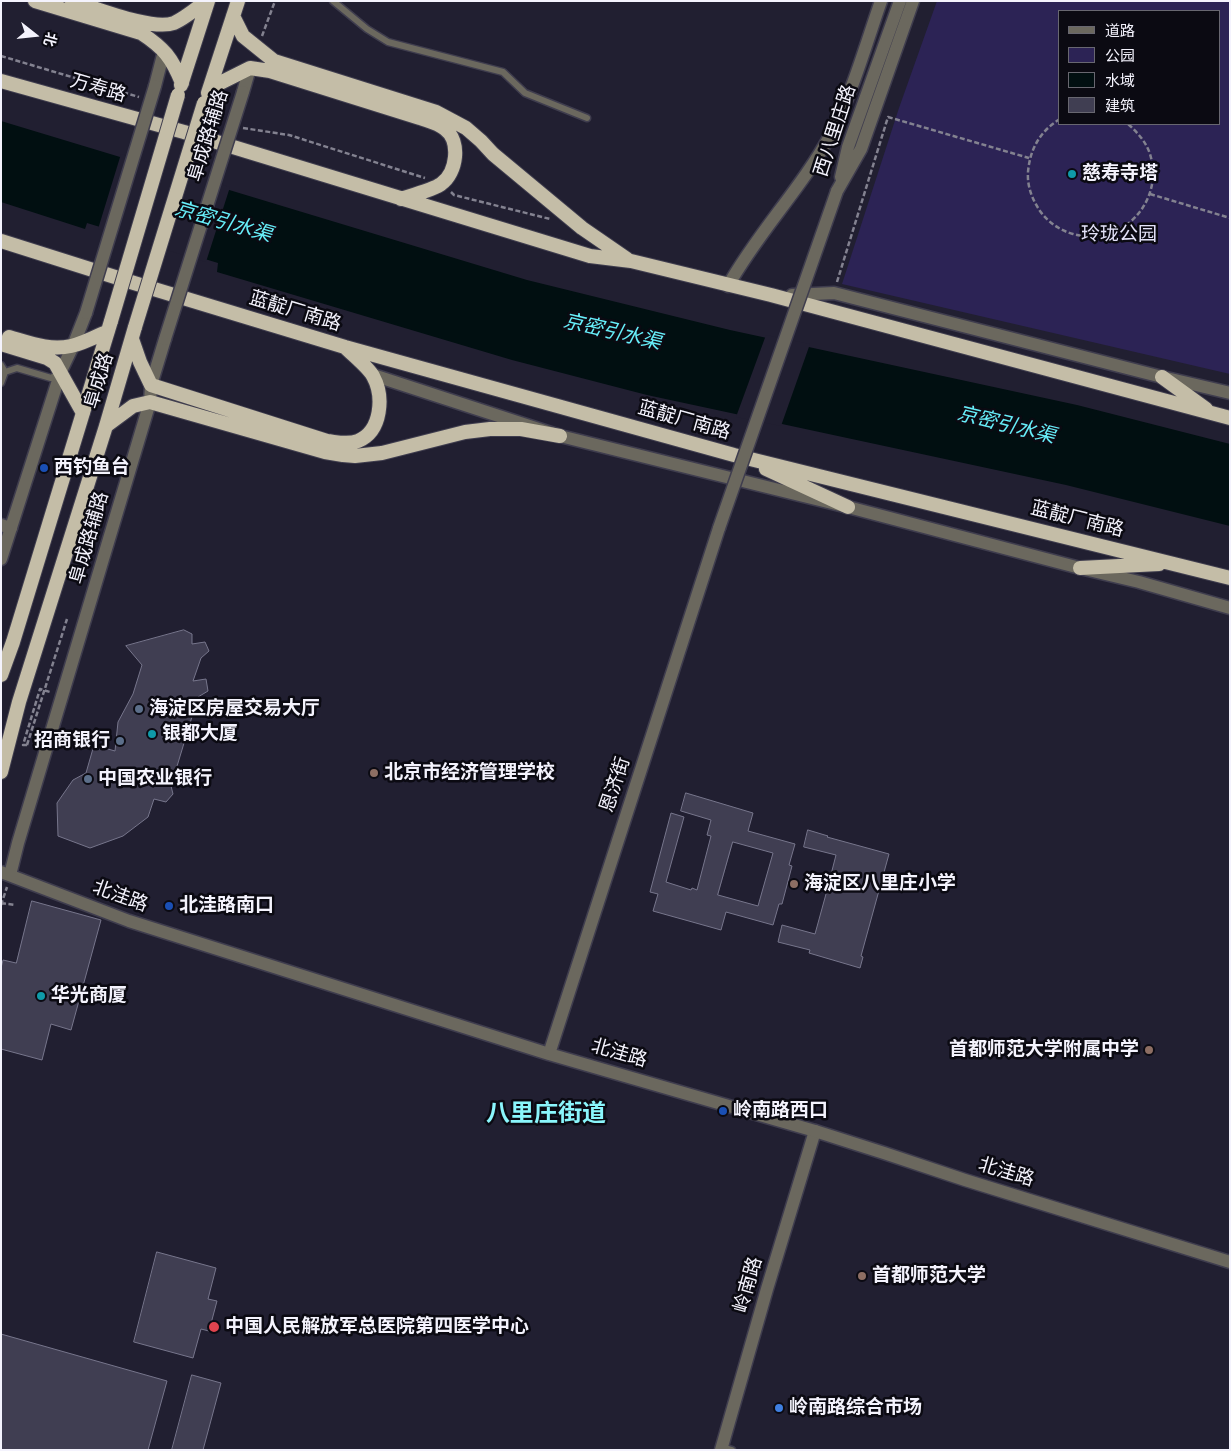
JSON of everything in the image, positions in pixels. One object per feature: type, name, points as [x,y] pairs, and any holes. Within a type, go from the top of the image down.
[{"type":"highway","points":[[35,1],[141,33],[157,43],[175,65],[180,89]]},
{"type":"highway","points":[[72,1],[144,23],[162,25],[174,22],[207,1]]},
{"type":"highway","name":"阜成路","points":[[1,675],[13,642],[110,326],[207,1]]},
{"type":"highway","name":"阜成路","points":[[1,772],[19,702],[106,426],[204,103],[238,1]]},
{"type":"highway","points":[[233,16],[243,36],[274,61],[436,112],[466,128],[493,154],[582,228],[630,261]]},
{"type":"highway","points":[[210,88],[250,68],[270,71],[433,122],[446,129],[456,149],[454,163],[448,176],[441,184],[401,199]]},
{"type":"highway","name":"万寿路","points":[[1,81],[184,132],[401,199]]},
{"type":"highway","points":[[401,199],[590,256],[630,261],[771,295],[1230,418]]},
{"type":"highway","name":"蓝靛厂南路","points":[[1,241],[345,347],[734,455],[1230,578]]},
{"type":"highway","points":[[1,334],[45,347],[59,348],[73,346],[110,326]]},
{"type":"highway","points":[[134,333],[140,362],[151,385],[327,442],[348,443],[368,434],[375,422],[379,409],[379,393],[373,375],[345,347]]},
{"type":"highway","points":[[1,344],[47,358],[55,363],[83,414]]},
{"type":"highway","points":[[1162,377],[1213,413]]},
{"type":"highway","points":[[106,426],[133,406],[150,402],[325,452],[355,456],[382,453],[465,432],[490,429],[521,429],[560,436]]},
{"type":"highway","points":[[734,455],[848,507]]},
{"type":"highway","points":[[1080,568],[1174,564]]},
{"type":"street","points":[[728,286],[742,262],[810,169],[831,134],[844,106],[881,1]]},
{"type":"street","name":"西八里庄路","points":[[837,191],[848,147],[900,1]]},
{"type":"street","name":"西八里庄路","points":[[837,191],[861,149],[913,1]]},
{"type":"street","points":[[1,559],[6,527],[60,372],[86,313],[164,51]]},
{"type":"street","name":"阜成路辅路","points":[[6,874],[18,843],[150,402],[151,385],[250,68]]},
{"type":"street","name":"恩济街","points":[[549,1054],[719,528],[837,191]]},
{"type":"street","points":[[771,295],[834,293],[1230,393]]},
{"type":"street","points":[[373,375],[560,436],[848,507],[1139,582],[1230,608]]},
{"type":"street","name":"北洼路","points":[[6,874],[129,921],[549,1054],[815,1131],[974,1183],[1230,1262]]},
{"type":"street","name":"岭南路","points":[[725,1449],[767,1289],[815,1131]]},
{"type":"lane","points":[[333,1],[367,30],[388,42],[503,72],[525,92],[587,118]]},
{"type":"lane","points":[[1,365],[5,372],[1,383]]},
{"type":"lane","points":[[5,372],[17,368],[51,378],[60,372]]},
{"type":"path","points":[[1,56],[142,98]]},
{"type":"path","points":[[834,293],[888,117],[1029,158]]},
{"type":"path","points":[[1058,120],[1051,124],[1037,140],[1029,158],[1027,180],[1033,200],[1045,218],[1062,231],[1083,237],[1104,236],[1124,227],[1140,213],[1150,194],[1154,174],[1150,154],[1141,136],[1129,125]]},
{"type":"path","points":[[241,127],[250,130],[290,135],[416,174],[441,184],[454,195],[555,221]]},
{"type":"path","points":[[1150,194],[1230,218]]},
{"type":"path","points":[[95,536],[102,512]]},
{"type":"path","points":[[36,706],[24,745],[27,745],[67,619]]},
{"type":"path","points":[[6,874],[1,904],[16,906]]},
{"type":"green space","name":"玲珑公园","points":[[937,1],[1230,1],[1230,374],[842,284],[899,108]]},
{"type":"water","name":"京密引水渠","points":[[1,121],[527,280],[730,330],[1077,405],[1230,444],[1230,526],[1066,485],[647,395],[512,360],[217,272],[218,263],[87,223],[85,229],[1,202]]},
{"type":"pier","points":[[121,154],[230,187],[206,262],[98,229]]},
{"type":"pier","points":[[766,335],[810,344],[781,426],[736,417]]},
{"type":"building","name":"银都大厦","points":[[184,630],[192,634],[192,644],[205,642],[209,651],[201,658],[193,681],[206,679],[208,691],[198,697],[171,786],[173,794],[166,802],[154,799],[148,817],[123,836],[90,848],[58,836],[57,803],[73,780],[86,773],[94,745],[115,751],[118,722],[133,694],[142,665],[126,646]]},
{"type":"building","points":[[686,793],[753,813],[748,831],[795,844],[789,865],[792,866],[782,904],[779,904],[773,925],[726,912],[721,930],[653,911],[658,894],[650,892],[671,813],[684,817],[666,882],[697,890],[711,836],[707,835],[711,820],[681,811]],"holes":[[[733,842],[773,853],[758,906],[718,895]]]},
{"type":"building","points":[[808,830],[889,854],[861,956],[863,957],[860,968],[809,953],[810,950],[778,942],[782,925],[815,934],[826,894],[836,855],[804,847]]},
{"type":"building","name":"华光商厦","points":[[32,901],[101,920],[71,1030],[51,1024],[42,1060],[1,1049],[1,968],[3,960],[16,963]]},
{"type":"building","points":[[157,1252],[216,1268],[208,1299],[217,1301],[209,1331],[201,1329],[193,1358],[134,1342]]},
{"type":"building","points":[[1,1334],[167,1381],[148,1450],[1,1450]]},
{"type":"building","points":[[192,1375],[221,1383],[203,1450],[172,1450]]},
{"type":"place","name":"慈寿寺塔","points":[[1072,174]]},
{"type":"place","name":"西钓鱼台","points":[[44,468]]},
{"type":"place","name":"海淀区房屋交易大厅","points":[[139,709]]},
{"type":"place","name":"银都大厦","points":[[152,734]]},
{"type":"place","name":"招商银行","points":[[120,741]]},
{"type":"place","name":"北京市经济管理学校","points":[[374,773]]},
{"type":"place","name":"中国农业银行","points":[[88,779]]},
{"type":"place","name":"海淀区八里庄小学","points":[[794,884]]},
{"type":"place","name":"北洼路南口","points":[[169,906]]},
{"type":"place","name":"华光商厦","points":[[41,996]]},
{"type":"place","name":"首都师范大学附属中学","points":[[1149,1050]]},
{"type":"place","name":"岭南路西口","points":[[723,1111]]},
{"type":"place","name":"首都师范大学","points":[[862,1276]]},
{"type":"place","name":"中国人民解放军总医院第四医学中心","points":[[214,1327]]},
{"type":"place","name":"岭南路综合市场","points":[[779,1408]]},
{"type":"district","name":"八里庄街道","points":[[546,1115]]}]
